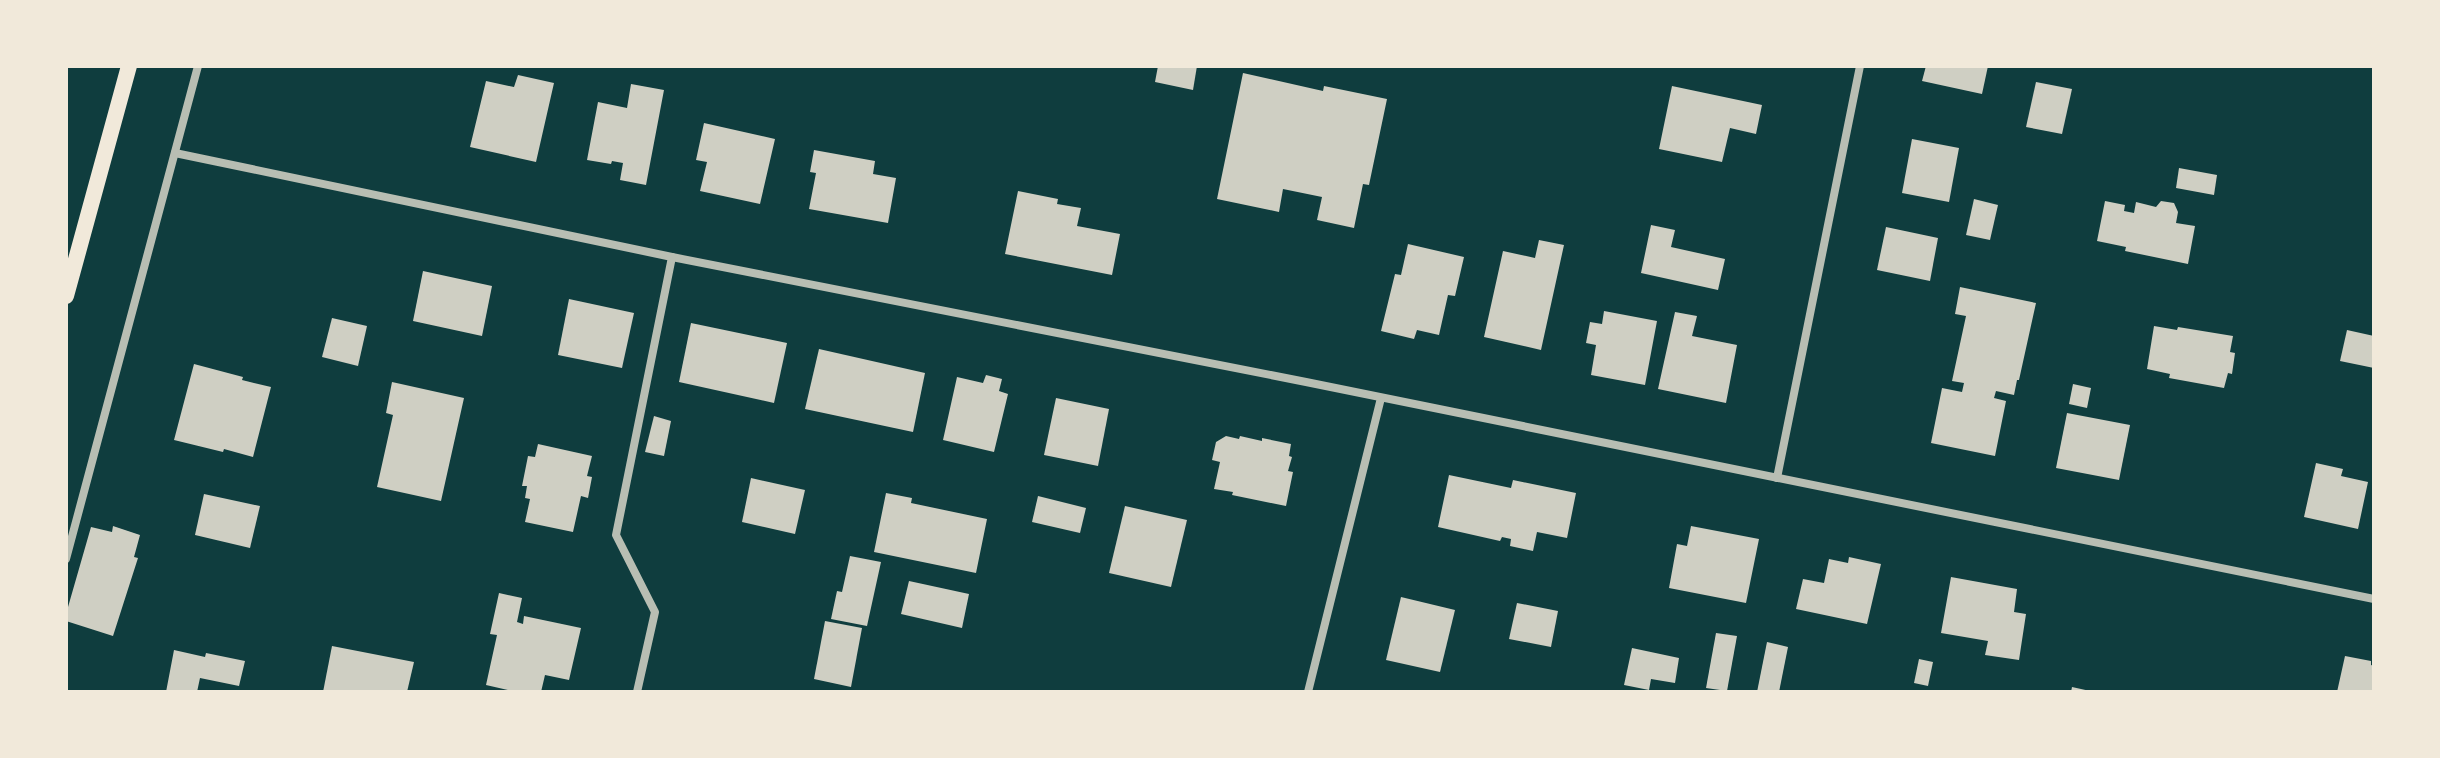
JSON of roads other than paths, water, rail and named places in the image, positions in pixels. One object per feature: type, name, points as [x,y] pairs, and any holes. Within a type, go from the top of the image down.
[{"type":"main road","points":[[66,296],[129,66]]},
{"type":"street","points":[[66,559],[198,66]]},
{"type":"street","points":[[1777,478],[1860,66]]},
{"type":"street","points":[[175,153],[672,257],[2374,599]]},
{"type":"street","points":[[637,692],[655,612],[616,535],[672,257]]},
{"type":"street","points":[[1308,692],[1381,398]]}]
